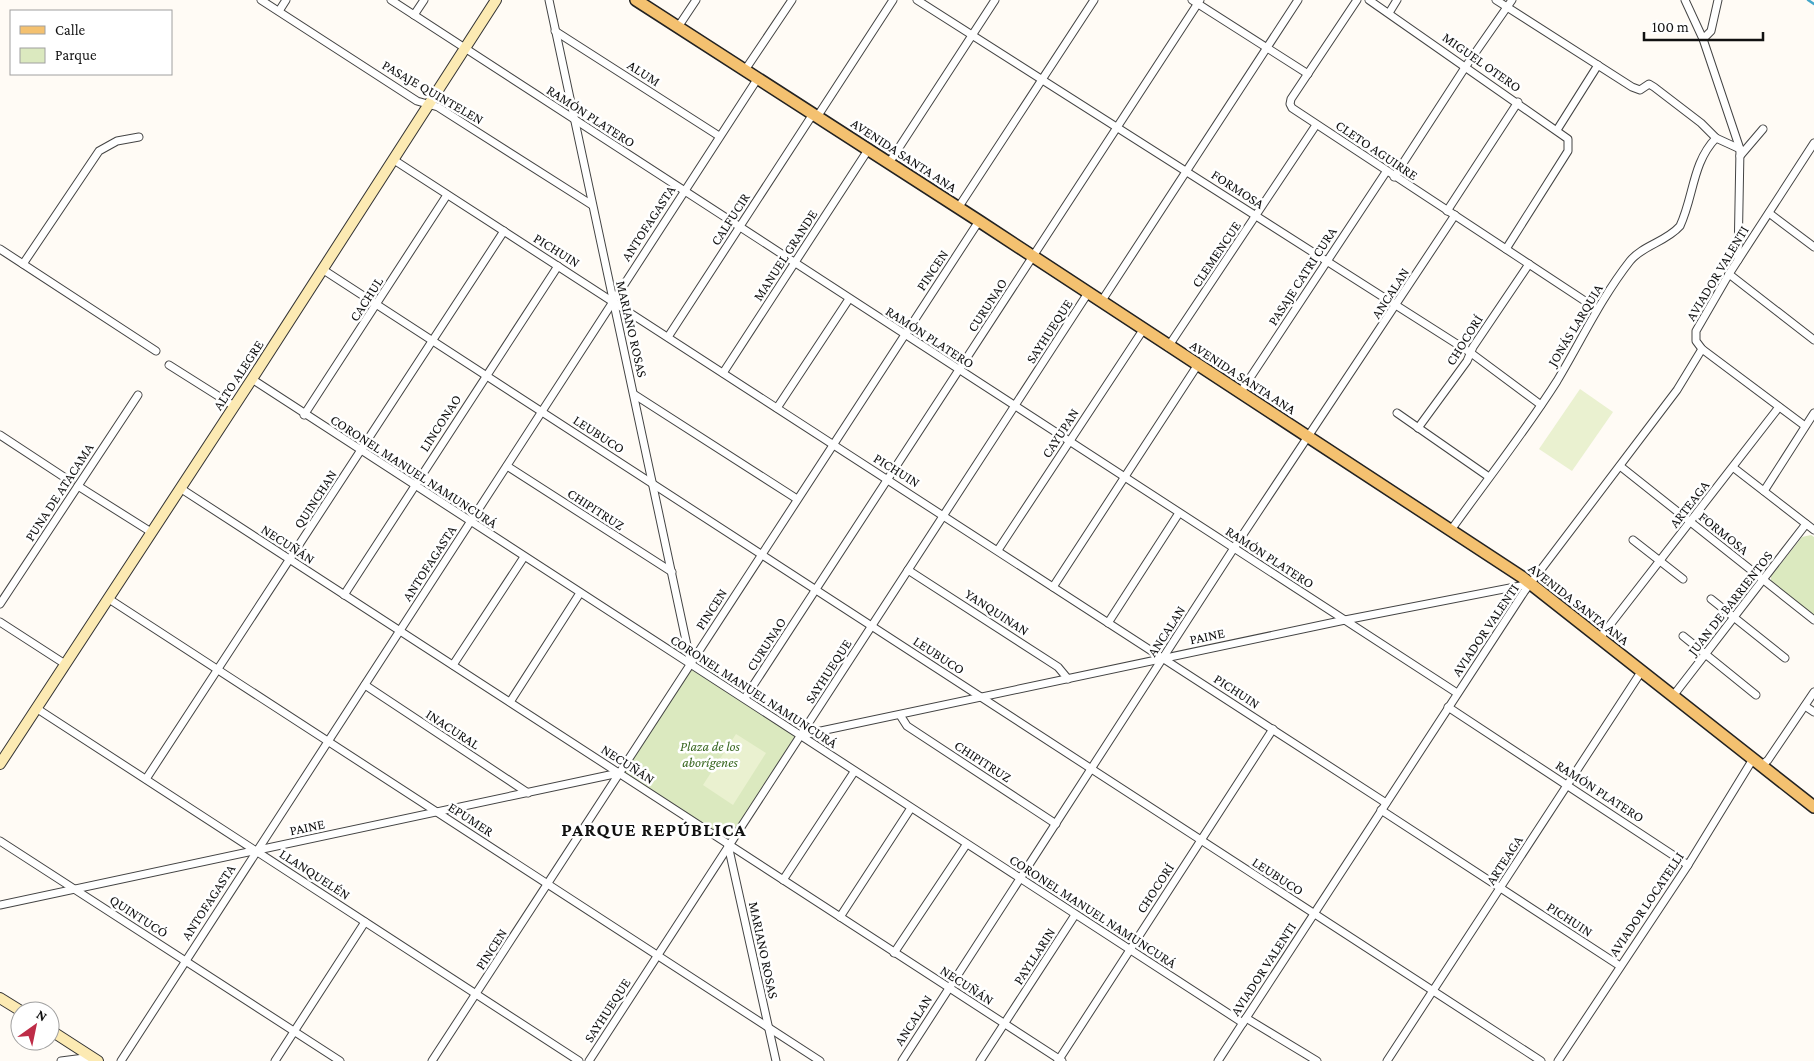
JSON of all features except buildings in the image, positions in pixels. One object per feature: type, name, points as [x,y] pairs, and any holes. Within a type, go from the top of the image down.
[{"type":"main road","name":"ALTO ALEGRE","points":[[0,764],[252,380],[496,0]]},
{"type":"main road","name":"AVENIDA SANTA ANA","points":[[636,0],[1309,437],[1530,584],[1814,806]]},
{"type":"main road","points":[[60,1036],[95,1059]]},
{"type":"street","name":"PASAJE QUINTELEN","points":[[261,0],[417,100],[438,107],[592,206]]},
{"type":"street","points":[[279,11],[286,0]]},
{"type":"street","name":"RAMÓN PLATERO","points":[[391,0],[1457,693]]},
{"type":"street","points":[[414,15],[424,0]]},
{"type":"street","name":"MARIANO ROSAS","points":[[549,0],[573,120],[612,300],[635,395],[691,664]]},
{"type":"street","points":[[678,27],[696,0]]},
{"type":"street","points":[[745,70],[792,0]]},
{"type":"street","name":"CALFUCIR","points":[[668,337],[739,227],[893,0]]},
{"type":"street","name":"FORMOSA","points":[[917,0],[1471,353],[1541,405]]},
{"type":"street","points":[[888,163],[995,0]]},
{"type":"street","points":[[958,208],[1094,0]]},
{"type":"street","points":[[1101,302],[1298,0]]},
{"type":"street","points":[[1197,1],[1308,74],[1357,0]]},
{"type":"street","name":"MIGUEL OTERO","points":[[1369,0],[1518,102],[1568,139],[1568,151],[1506,249]]},
{"type":"street","points":[[1388,13],[1397,0]]},
{"type":"street","points":[[1496,0],[1598,64],[1632,88],[1640,90],[1649,84],[1654,87],[1701,123],[1716,138],[1740,152]]},
{"type":"street","points":[[1394,177],[1466,66],[1512,0]]},
{"type":"street","points":[[1685,0],[1703,39],[1740,152],[1738,260]]},
{"type":"street","points":[[1703,39],[1711,31],[1718,0]]},
{"type":"street","name":"CURUNAO","points":[[745,698],[1117,128],[1197,1]]},
{"type":"street","name":"ALUM","points":[[555,31],[719,136]]},
{"type":"street","points":[[1557,130],[1598,64]]},
{"type":"street","name":"CLETO AGUIRRE","points":[[1308,74],[1290,104],[1292,108],[1386,172],[1455,215],[1597,309]]},
{"type":"street","name":"ANTOFAGASTA","points":[[121,1061],[542,412],[612,300],[758,78]]},
{"type":"street","points":[[1448,211],[1518,102]]},
{"type":"street","name":"CLEMENCUE","points":[[1168,347],[1316,125]]},
{"type":"street","points":[[1740,152],[1763,129]]},
{"type":"street","points":[[23,264],[99,151],[117,141],[139,137]]},
{"type":"street","name":"JONÁS LARQUIA","points":[[1451,530],[1541,405],[1597,309],[1635,255],[1672,234],[1680,226],[1699,163],[1704,152],[1716,138]]},
{"type":"street","name":"AVIADOR VALENTI","points":[[1218,1061],[1530,584],[1678,390],[1702,349],[1696,341],[1697,326],[1769,213],[1812,153],[1814,143]]},
{"type":"street","name":"MANUEL GRANDE","points":[[723,373],[868,150]]},
{"type":"street","name":"PICHUIN","points":[[394,160],[1386,803]]},
{"type":"street","name":"PASAJE CATRI CURA","points":[[1240,393],[1386,172]]},
{"type":"street","name":"CACHUL","points":[[304,415],[447,195]]},
{"type":"street","points":[[1769,213],[1814,247]]},
{"type":"street","name":"ANCALAN","points":[[902,1061],[1234,548],[1455,215]]},
{"type":"street","name":"PINCEN","points":[[432,1061],[619,773],[626,766],[760,555],[979,222]]},
{"type":"street","name":"QUINCHAN","points":[[146,779],[504,232]]},
{"type":"street","points":[[0,249],[156,351]]},
{"type":"street","name":"CHOCORÍ","points":[[1418,428],[1467,361],[1529,264]]},
{"type":"street","name":"LINCONAO","points":[[344,594],[558,266]]},
{"type":"street","name":"LEUBUCO","points":[[322,269],[1541,1061]]},
{"type":"street","points":[[1729,274],[1814,340]]},
{"type":"street","name":"SAYHUEQUE","points":[[589,1061],[1088,293]]},
{"type":"street","points":[[777,408],[849,299]]},
{"type":"street","name":"CAYUPAN","points":[[998,550],[1142,330]]},
{"type":"street","points":[[1702,349],[1805,426]]},
{"type":"street","points":[[170,365],[234,406]]},
{"type":"street","points":[[1053,587],[1197,366]]},
{"type":"street","name":"CORONEL MANUEL NAMUNCURÁ","points":[[252,380],[802,735],[809,743],[1075,915],[1245,1020],[1317,1061]]},
{"type":"street","name":"PUNA DE ATACAMA","points":[[0,604],[138,395]]},
{"type":"street","points":[[635,395],[797,499]]},
{"type":"street","name":"ARTEAGA","points":[[1599,639],[1779,408]]},
{"type":"street","points":[[1396,413],[1489,477]]},
{"type":"street","points":[[1764,491],[1814,413]]},
{"type":"street","points":[[0,435],[70,481]]},
{"type":"street","name":"CHIPITRUZ","points":[[507,466],[672,572]]},
{"type":"street","name":"FORMOSA","points":[[1620,466],[1814,620]]},
{"type":"street","points":[[1734,468],[1814,530]]},
{"type":"street","points":[[78,486],[151,532]]},
{"type":"street","name":"NECUÑÁN","points":[[180,488],[1060,1060]]},
{"type":"street","points":[[1108,623],[1179,514]]},
{"type":"street","name":"JUAN DE BARRIENTOS","points":[[1673,696],[1806,524]]},
{"type":"street","points":[[1633,540],[1683,578]]},
{"type":"street","points":[[453,665],[524,557]]},
{"type":"street","name":"YANQUINAN","points":[[908,570],[1058,667],[1068,679]]},
{"type":"street","name":"PAINE","points":[[802,735],[1345,620],[1530,584]]},
{"type":"street","points":[[510,702],[580,593]]},
{"type":"street","name":"EPUMER","points":[[109,598],[820,1061]]},
{"type":"street","points":[[1712,599],[1785,658]]},
{"type":"street","points":[[0,622],[65,664]]},
{"type":"street","points":[[1683,636],[1756,695]]},
{"type":"street","name":"ARTEAGA","points":[[1387,1061],[1641,672]]},
{"type":"street","name":"INACURAL","points":[[365,685],[528,793]]},
{"type":"street","name":"AVIADOR LOCATELLI","points":[[1558,1061],[1757,762],[1768,760],[1814,692]]},
{"type":"street","points":[[1805,706],[1814,712]]},
{"type":"street","name":"RAMÓN PLATERO","points":[[1448,707],[1688,864]]},
{"type":"street","name":"LLANQUELÉN","points":[[36,708],[579,1061]]},
{"type":"street","name":"CHIPITRUZ","points":[[900,715],[908,726],[1056,824]]},
{"type":"street","name":"CHOCORÍ","points":[[1060,1060],[1273,729]]},
{"type":"street","points":[[783,880],[854,772]]},
{"type":"street","name":"PAINE","points":[[0,905],[619,773]]},
{"type":"street","points":[[840,917],[911,808]]},
{"type":"street","name":"PICHUIN","points":[[1381,810],[1620,966]]},
{"type":"street","name":"QUINTUCÓ","points":[[0,841],[340,1061]]},
{"type":"street","name":"MARIANO ROSAS","points":[[728,845],[776,1061]]},
{"type":"street","points":[[894,953],[966,845]]},
{"type":"street","name":"PAYLLARIN","points":[[980,1061],[1075,915]]},
{"type":"street","points":[[276,1061],[365,922]]},
{"type":"street","points":[[61,1061],[95,1059]]},
{"type":"green space","points":[[1580,389],[1613,412],[1572,471],[1539,449]]},
{"type":"green space","points":[[1811,535],[1814,537],[1814,617],[1771,583],[1771,576],[1802,537]]},
{"type":"green space","name":"Plaza de los aborígenes","points":[[691,664],[802,735],[728,845],[619,773]]},
{"type":"green space","points":[[736,734],[766,753],[733,805],[703,785]]},
{"type":"waterway","points":[[1808,0],[1814,4]]},
{"type":"district","name":"PARQUE REPÚBLICA","points":[[654,829]]}]
